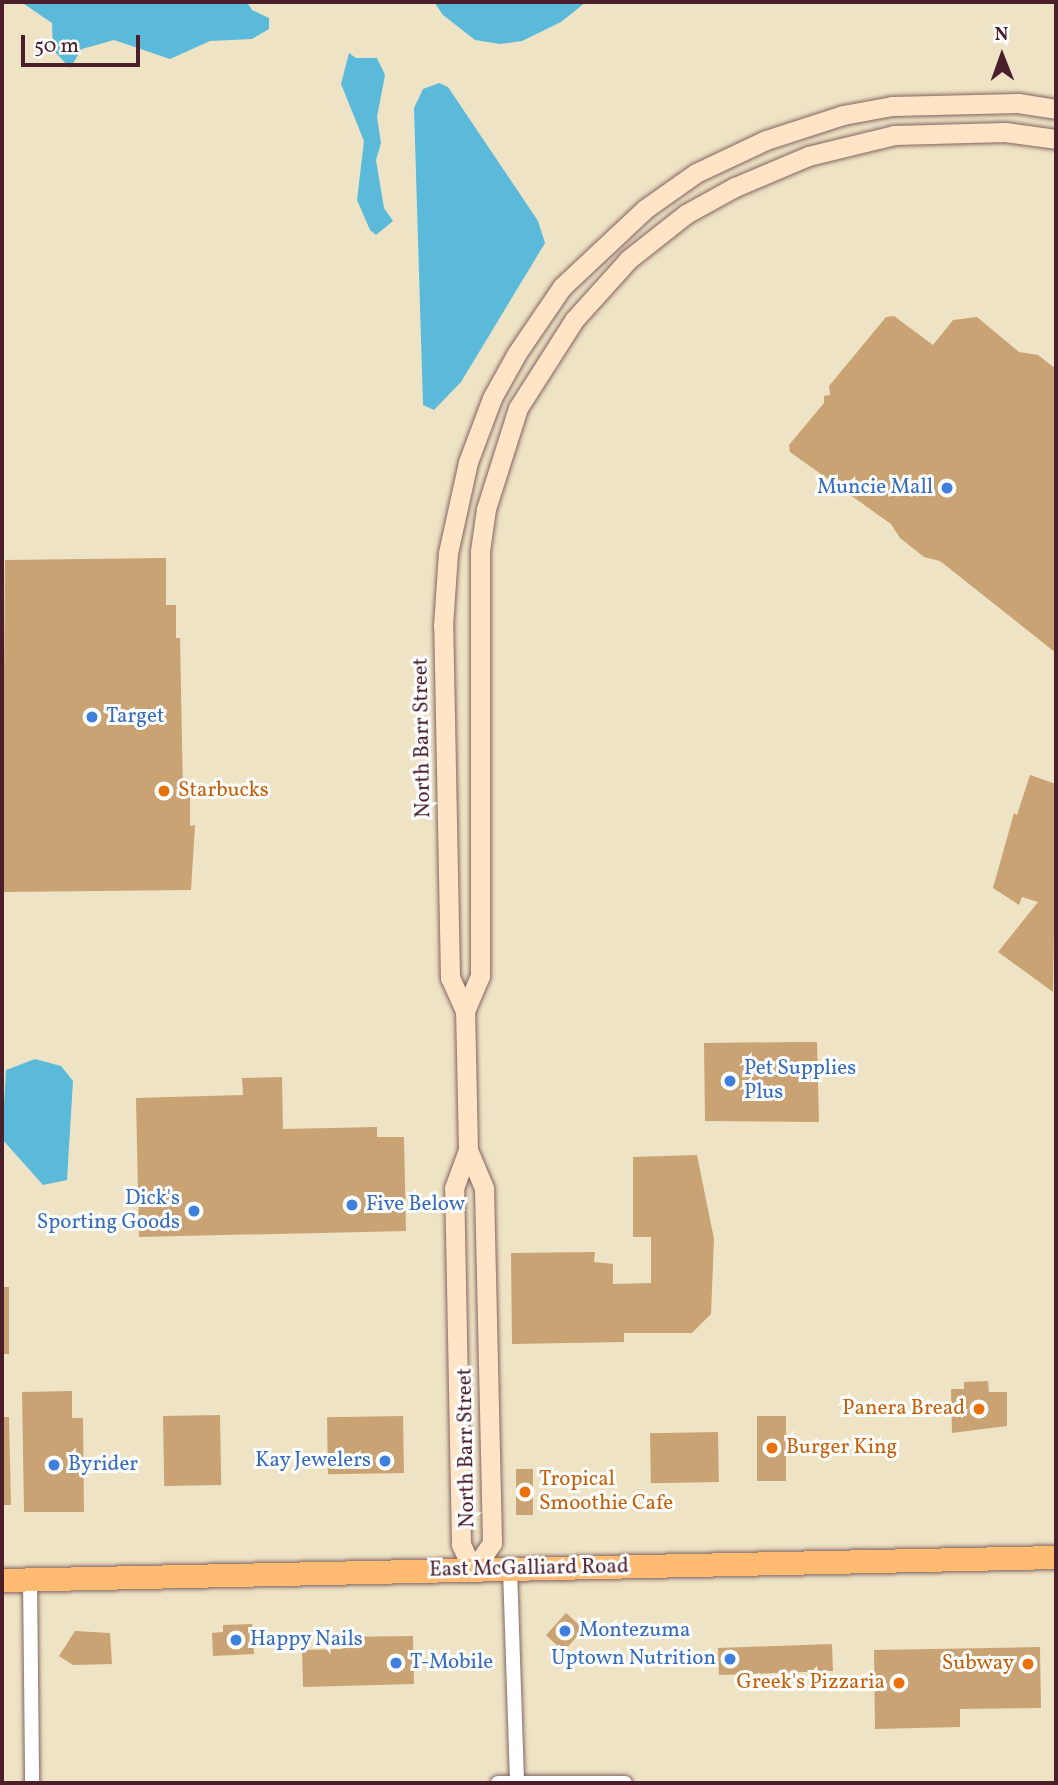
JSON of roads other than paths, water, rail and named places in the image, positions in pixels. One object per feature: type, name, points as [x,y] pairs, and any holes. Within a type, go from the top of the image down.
[{"type":"main road","name":"East McGalliard Road","points":[[2,1580],[1056,1557]]},
{"type":"street","name":"North Barr Street","points":[[466,1011],[450,978],[443,626],[448,554],[468,462],[492,398],[562,287],[645,209],[696,173],[766,140],[843,115],[892,106],[1004,103],[1056,108]]},
{"type":"street","name":"North Barr Street","points":[[473,1570],[461,1544],[454,1188],[468,1150],[466,1011],[480,976],[480,551],[499,462],[518,408],[574,320],[629,259],[686,215],[769,171],[852,142],[944,131],[1056,139]]},
{"type":"street","name":"North Barr Street","points":[[468,1150],[484,1188],[492,1543],[473,1570]]},
{"type":"street","points":[[510,1569],[517,1783]]},
{"type":"street","points":[[30,1579],[32,1783]]},
{"type":"street","points":[[498,1783],[625,1783]]},
{"type":"water","points":[[21,2],[247,2],[252,10],[269,18],[269,29],[252,39],[210,41],[170,59],[114,40],[82,49],[70,68],[53,50],[52,23]]},
{"type":"water","points":[[434,2],[586,2],[561,22],[522,41],[500,44],[475,40],[443,15]]},
{"type":"water","points":[[349,53],[356,58],[377,58],[385,75],[377,117],[381,143],[376,160],[384,208],[393,221],[376,235],[370,230],[357,200],[364,141],[341,84]]},
{"type":"water","points":[[439,83],[448,87],[538,221],[545,243],[461,382],[434,410],[423,405],[414,108],[423,89]]},
{"type":"water","points":[[35,1059],[61,1066],[73,1081],[67,1180],[43,1185],[2,1139],[6,1070]]},
{"type":"place","name":"Muncie Mall","points":[[947,488]]},
{"type":"place","name":"Target","points":[[92,717]]},
{"type":"place","name":"Starbucks","points":[[164,791]]},
{"type":"place","name":"Pet Supplies Plus","points":[[730,1081]]},
{"type":"place","name":"Five Below","points":[[352,1205]]},
{"type":"place","name":"Dick's Sporting Goods","points":[[194,1211]]},
{"type":"place","name":"Panera Bread","points":[[979,1409]]},
{"type":"place","name":"Burger King","points":[[772,1448]]},
{"type":"place","name":"Kay Jewelers","points":[[385,1461]]},
{"type":"place","name":"Byrider","points":[[54,1465]]},
{"type":"place","name":"Tropical Smoothie Cafe","points":[[525,1492]]},
{"type":"place","name":"Montezuma","points":[[565,1631]]},
{"type":"place","name":"Happy Nails","points":[[236,1640]]},
{"type":"place","name":"Uptown Nutrition","points":[[730,1659]]},
{"type":"place","name":"T-Mobile","points":[[396,1663]]},
{"type":"place","name":"Subway","points":[[1028,1664]]},
{"type":"place","name":"Greek's Pizzaria","points":[[899,1683]]}]
